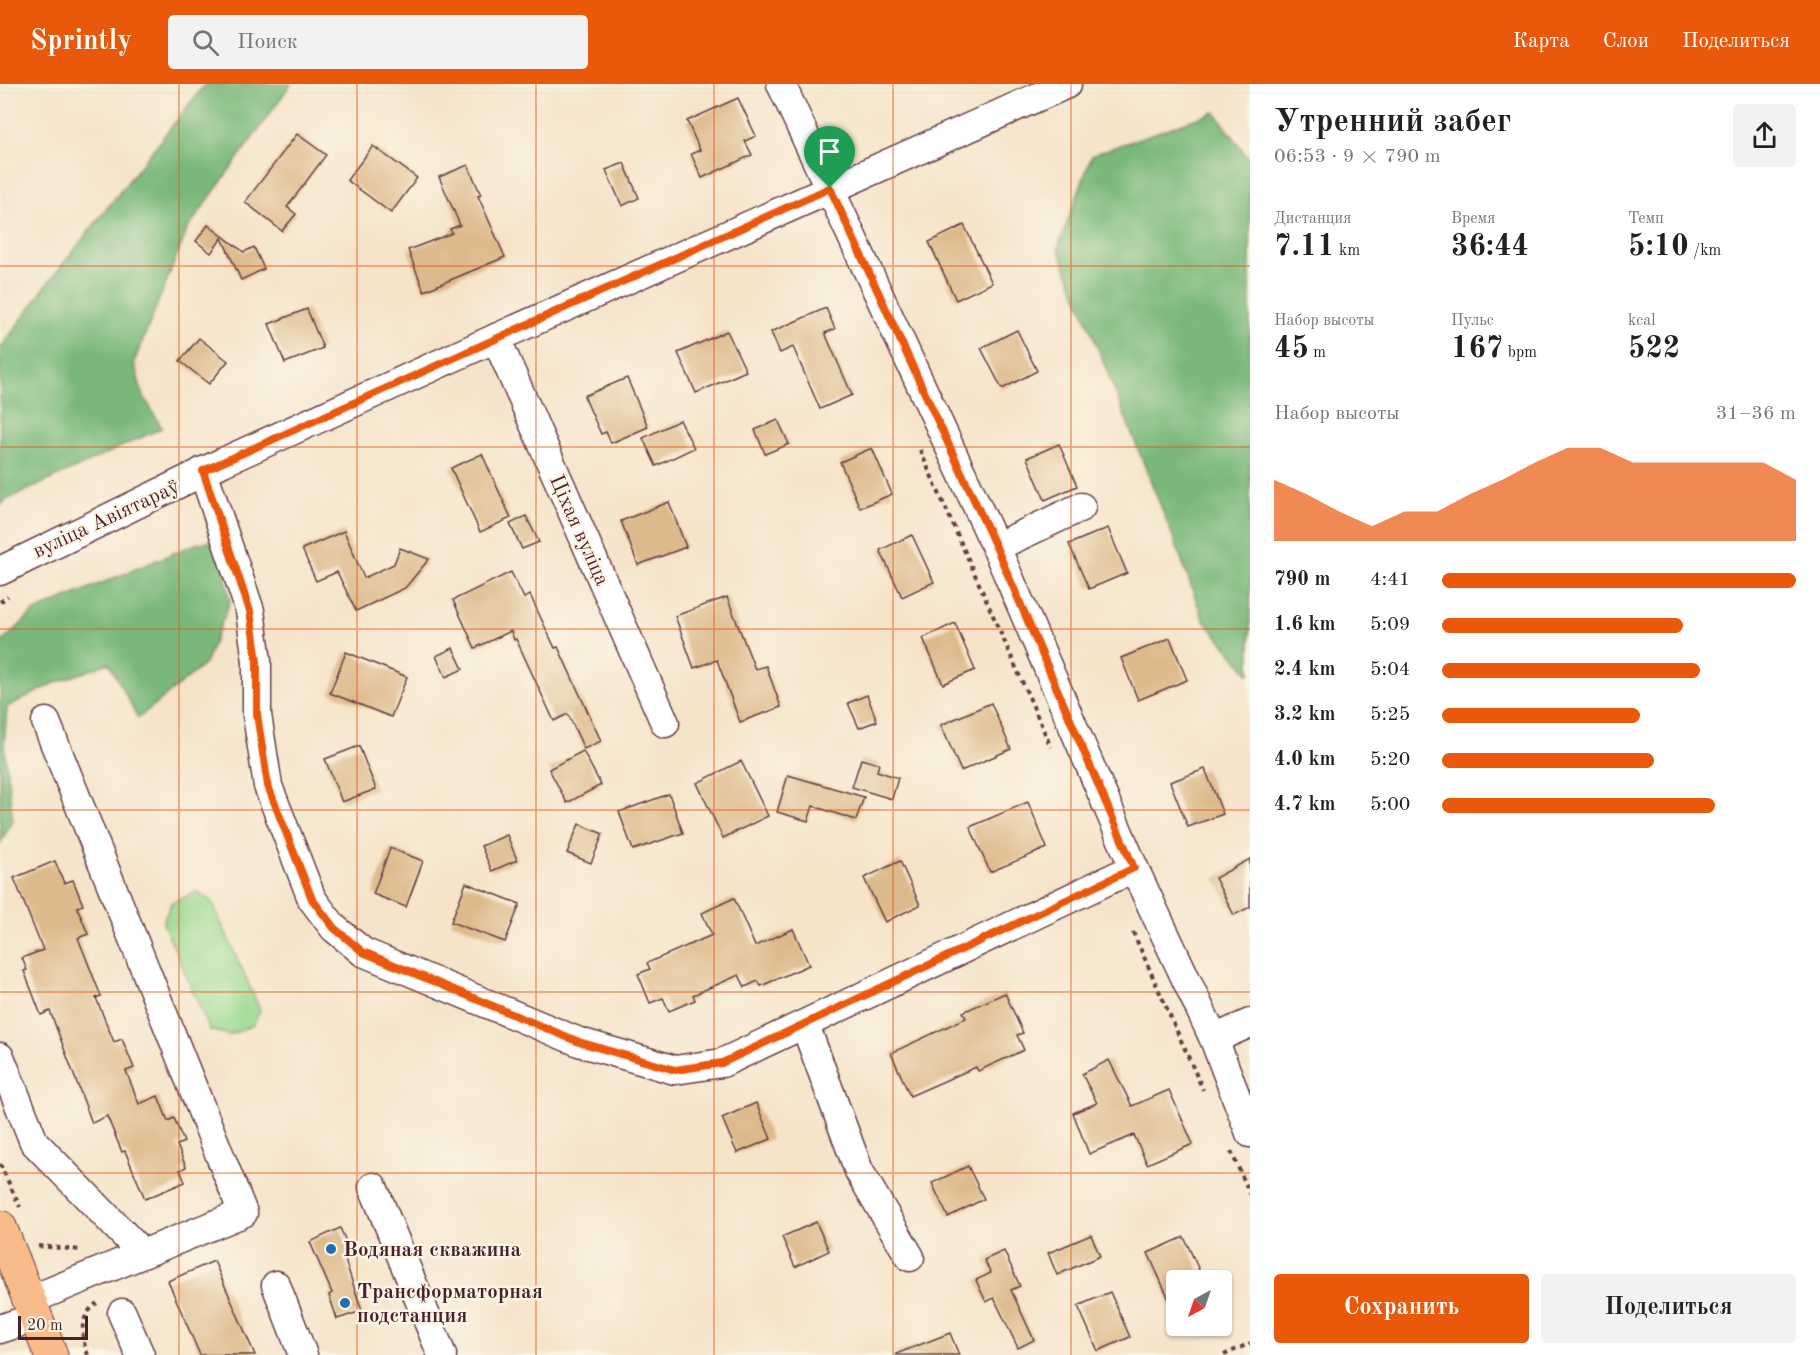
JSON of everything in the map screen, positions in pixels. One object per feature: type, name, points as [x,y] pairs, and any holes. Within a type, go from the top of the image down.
[{"type":"main road","points":[[0,1227],[51,1355]]},
{"type":"street","points":[[782,84],[996,547],[1134,868],[1214,1039],[1238,1136]]},
{"type":"street","name":"вуліца Авіятараў","points":[[8,580],[203,471],[830,188],[1067,84]]},
{"type":"street","name":"Ціхая вуліца","points":[[496,338],[666,723]]},
{"type":"street","points":[[203,471],[250,611],[257,661],[257,714],[268,786],[312,899],[334,928],[363,952],[579,1042],[675,1070],[722,1063],[1134,868]]},
{"type":"street","points":[[996,547],[1081,507]]},
{"type":"street","points":[[0,1329],[33,1309],[142,1253],[243,1213],[46,722]]},
{"type":"street","points":[[1214,1039],[1250,1023]]},
{"type":"street","points":[[805,1025],[859,1171],[910,1257]]},
{"type":"street","points":[[0,1057],[34,1142],[142,1253]]},
{"type":"street","points":[[373,1187],[442,1355]]},
{"type":"street","points":[[276,1286],[303,1355]]},
{"type":"street","points":[[122,1313],[140,1355]]},
{"type":"path","points":[[915,439],[1055,754]]},
{"type":"path","points":[[0,602],[8,580]]},
{"type":"path","points":[[1129,924],[1207,1097]]},
{"type":"path","points":[[1238,1136],[1250,1194]]},
{"type":"path","points":[[1224,1355],[1250,1343]]},
{"type":"green space","points":[[205,84],[291,84],[188,228],[134,362],[142,393],[162,428],[4,501],[0,505],[0,349],[48,283]]},
{"type":"green space","points":[[1215,112],[1250,160],[1250,675],[1203,619],[1177,547],[1058,248],[1092,155]]},
{"type":"green space","points":[[220,540],[230,602],[205,664],[138,718],[109,663],[55,683],[7,707],[4,745],[13,821],[0,843],[0,644],[35,611],[198,543]]},
{"type":"green space","points":[[196,892],[211,900],[260,1010],[253,1025],[230,1035],[210,1030],[163,923],[171,903]]},
{"type":"building","points":[[738,98],[756,136],[745,141],[752,155],[702,178],[691,154],[700,150],[687,121]]},
{"type":"building","points":[[297,134],[326,155],[287,207],[296,214],[282,231],[245,202]]},
{"type":"building","points":[[373,146],[417,178],[391,213],[347,180]]},
{"type":"building","points":[[624,163],[639,198],[622,206],[606,170]]},
{"type":"building","points":[[468,165],[481,195],[478,196],[505,257],[424,291],[408,250],[452,233],[450,229],[460,225],[439,177]]},
{"type":"building","points":[[208,225],[244,252],[254,247],[264,269],[241,280],[222,238],[211,253],[196,241]]},
{"type":"building","points":[[964,225],[992,283],[956,300],[929,242]]},
{"type":"building","points":[[826,308],[835,329],[825,333],[852,395],[820,409],[793,347],[780,353],[771,332]]},
{"type":"building","points":[[307,309],[323,348],[285,363],[269,324]]},
{"type":"building","points":[[1017,330],[1037,371],[1002,389],[981,348]]},
{"type":"building","points":[[727,331],[746,371],[696,393],[678,353]]},
{"type":"building","points":[[199,338],[228,361],[209,384],[180,361]]},
{"type":"building","points":[[627,378],[648,427],[611,443],[606,432],[601,434],[584,396]]},
{"type":"building","points":[[680,420],[694,448],[656,466],[643,438]]},
{"type":"building","points":[[778,420],[789,444],[765,454],[755,430]]},
{"type":"building","points":[[1059,444],[1077,486],[1045,500],[1027,458]]},
{"type":"building","points":[[872,448],[892,494],[860,508],[840,462]]},
{"type":"building","points":[[482,454],[511,518],[480,532],[451,468]]},
{"type":"building","points":[[669,502],[686,547],[638,565],[621,521]]},
{"type":"building","points":[[526,516],[539,542],[522,549],[510,524]]},
{"type":"building","points":[[1108,528],[1127,573],[1089,589],[1069,544]]},
{"type":"building","points":[[344,531],[364,578],[394,564],[400,548],[429,559],[405,588],[356,611],[337,572],[316,581],[302,549]]},
{"type":"building","points":[[912,535],[934,582],[902,597],[880,550]]},
{"type":"building","points":[[511,572],[524,598],[530,595],[555,648],[558,647],[601,741],[584,749],[568,714],[554,721],[511,631],[475,648],[453,600]]},
{"type":"building","points":[[727,597],[755,669],[766,666],[781,707],[740,722],[717,660],[694,668],[675,616]]},
{"type":"building","points":[[955,623],[975,670],[943,684],[923,638]]},
{"type":"building","points":[[1170,638],[1187,680],[1138,700],[1121,658]]},
{"type":"building","points":[[453,648],[463,669],[446,677],[436,656]]},
{"type":"building","points":[[346,652],[407,677],[391,717],[330,693]]},
{"type":"building","points":[[867,695],[877,721],[859,728],[848,703]]},
{"type":"building","points":[[991,703],[1011,749],[961,771],[941,725]]},
{"type":"building","points":[[359,746],[376,789],[342,802],[325,759]]},
{"type":"building","points":[[583,751],[601,785],[567,803],[549,769]]},
{"type":"building","points":[[861,759],[879,764],[877,771],[898,778],[892,799],[852,787]]},
{"type":"building","points":[[741,761],[768,816],[723,838],[697,783]]},
{"type":"building","points":[[1205,769],[1223,814],[1188,827],[1170,782]]},
{"type":"building","points":[[788,775],[864,797],[856,820],[813,806],[808,821],[777,812]]},
{"type":"building","points":[[669,794],[683,833],[633,850],[619,812]]},
{"type":"building","points":[[1028,802],[1047,848],[990,872],[970,827]]},
{"type":"building","points":[[579,824],[603,834],[591,863],[567,853]]},
{"type":"building","points":[[507,835],[517,860],[492,871],[481,846]]},
{"type":"building","points":[[390,848],[423,861],[406,907],[373,894]]},
{"type":"building","points":[[1250,859],[1250,907],[1234,915],[1215,878]]},
{"type":"building","points":[[55,861],[64,883],[73,880],[83,905],[77,907],[88,934],[78,938],[101,996],[96,998],[114,1042],[122,1039],[134,1068],[126,1071],[139,1104],[158,1096],[168,1121],[174,1118],[184,1142],[177,1145],[186,1167],[180,1170],[185,1182],[145,1199],[107,1116],[92,1123],[50,1011],[41,1015],[24,971],[27,970],[22,958],[43,950],[14,878]]},
{"type":"building","points":[[900,861],[920,905],[885,922],[864,878]]},
{"type":"building","points":[[466,883],[520,904],[505,942],[451,922]]},
{"type":"building","points":[[734,898],[755,946],[793,929],[809,965],[761,986],[758,981],[745,987],[739,975],[693,995],[695,1000],[669,1011],[663,998],[650,1003],[638,974],[650,969],[647,963],[712,935],[702,913]]},
{"type":"building","points":[[1005,993],[1023,1033],[1017,1035],[1024,1050],[978,1071],[976,1067],[910,1096],[891,1053],[966,1018],[963,1012]]},
{"type":"building","points":[[1109,1060],[1132,1106],[1169,1090],[1193,1144],[1147,1164],[1134,1135],[1089,1154],[1073,1113],[1097,1103],[1082,1074]]},
{"type":"building","points":[[756,1103],[771,1139],[737,1153],[722,1118]]},
{"type":"building","points":[[968,1166],[984,1199],[948,1217],[932,1183]]},
{"type":"building","points":[[816,1222],[829,1251],[795,1267],[782,1237]]},
{"type":"building","points":[[340,1228],[353,1257],[345,1260],[362,1311],[337,1319],[329,1295],[332,1293],[310,1242]]},
{"type":"building","points":[[1091,1235],[1100,1256],[1057,1275],[1048,1253]]},
{"type":"building","points":[[1184,1237],[1199,1270],[1166,1270],[1166,1293],[1148,1253]]},
{"type":"building","points":[[1004,1251],[1020,1286],[1011,1290],[1034,1340],[1018,1348],[994,1298],[986,1302],[976,1280],[991,1273],[984,1260]]},
{"type":"building","points":[[214,1261],[255,1355],[200,1355],[168,1281]]},
{"type":"building","points":[[1110,1292],[1130,1337],[1098,1351],[1078,1306]]},
{"type":"building","points":[[950,1333],[959,1355],[896,1354]]},
{"type":"place","name":"Водяная скважина","points":[[331,1249]]},
{"type":"place","name":"Трансформаторная подстанция","points":[[345,1303]]},
{"type":"route","points":[[830,188],[996,547],[1134,868],[722,1063],[675,1070],[579,1042],[363,952],[334,928],[312,899],[268,786],[257,714],[257,661],[250,611],[203,471],[830,188]]}]
